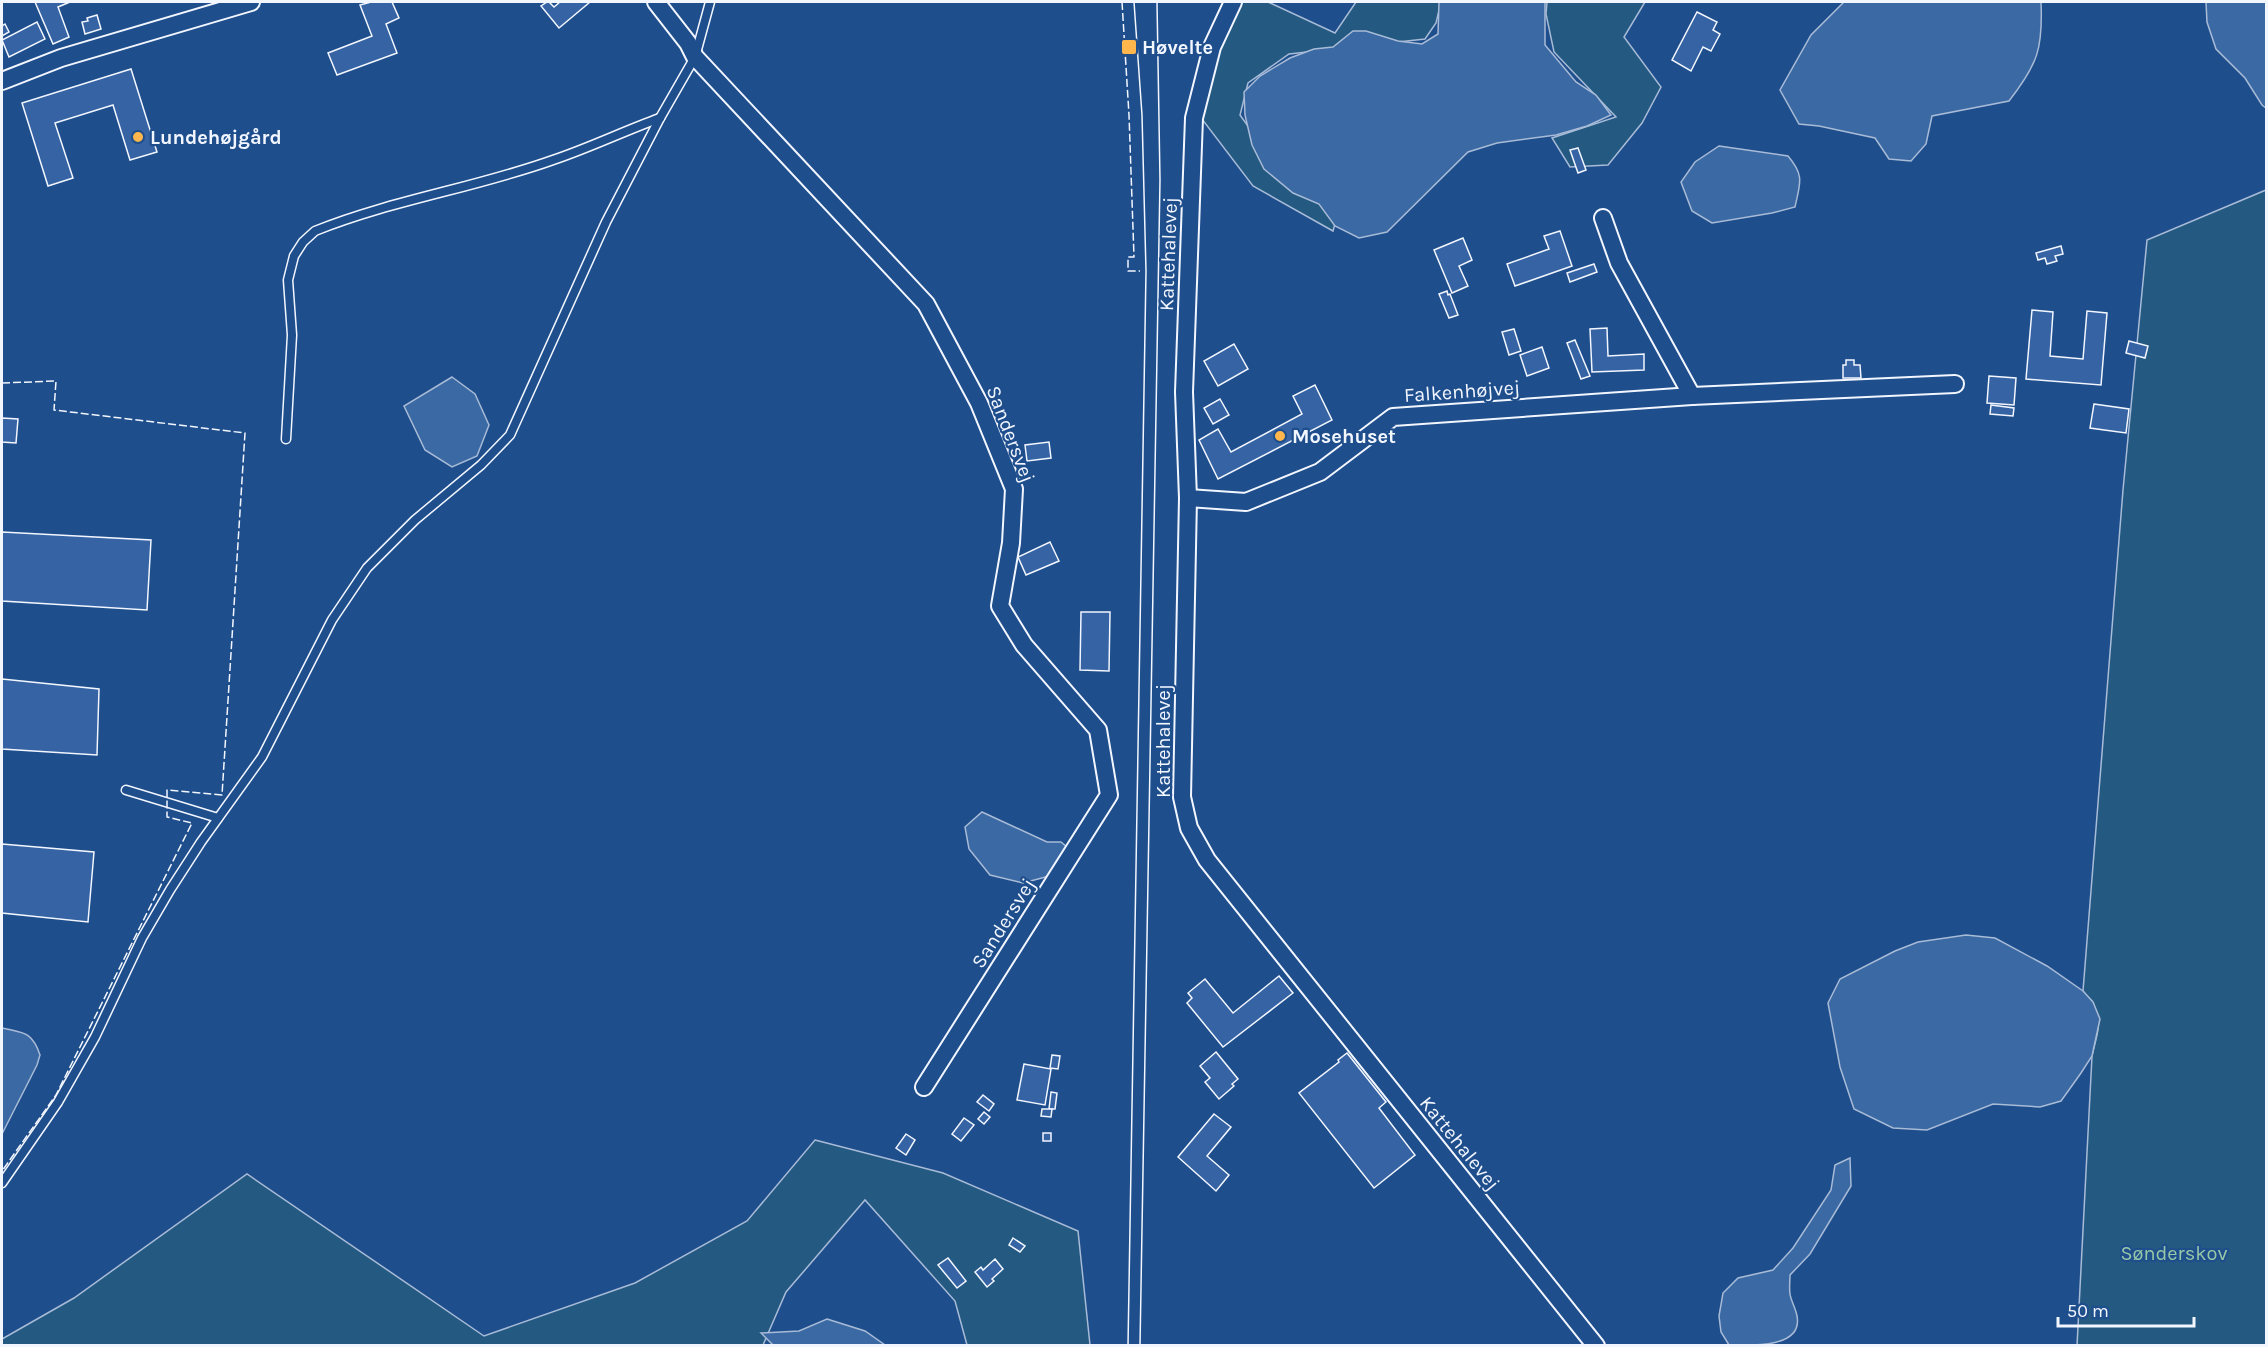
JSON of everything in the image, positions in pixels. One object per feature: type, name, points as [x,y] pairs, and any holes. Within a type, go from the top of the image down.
[{"type":"street","points":[[2,81],[61,58],[251,2]]},
{"type":"street","name":"Sandersvej","points":[[656,2],[688,43],[695,57],[926,303],[979,403],[1014,489],[1011,543],[1000,606],[1024,645],[1098,730],[1109,795],[924,1088]]},
{"type":"street","name":"Kattehalevej","points":[[1233,2],[1212,47],[1194,118],[1184,392],[1188,498],[1182,797],[1189,828],[1207,860],[1596,1346]]},
{"type":"street","points":[[1604,218],[1619,263],[1692,396]]},
{"type":"street","name":"Falkenhøjvej","points":[[1188,498],[1246,502],[1320,472],[1393,417],[1692,396],[1955,384]]},
{"type":"lane","points":[[2,1183],[58,1102],[96,1037],[142,938],[170,890],[262,757],[332,620],[367,568],[416,520],[482,465],[510,435],[606,222],[660,118],[695,57],[710,2]]},
{"type":"lane","points":[[286,439],[292,335],[288,280],[294,256],[303,242],[315,231],[407,201],[553,160],[660,118]]},
{"type":"lane","points":[[126,790],[218,818]]},
{"type":"green space","points":[[1242,2],[1268,2],[1335,33],[1356,2],[1441,2],[1436,23],[1425,39],[1289,54],[1248,83],[1240,115],[1294,190],[1339,209],[1333,231],[1253,186],[1192,106]]},
{"type":"green space","points":[[1547,2],[1645,2],[1624,37],[1661,87],[1642,123],[1608,165],[1570,167],[1552,138],[1616,117],[1554,52],[1546,14]]},
{"type":"green space","name":"Sønderskov","points":[[2266,190],[2266,1345],[2077,1346],[2092,1056],[2098,1029],[2095,1008],[2083,991],[2123,490],[2147,240]]},
{"type":"green space","points":[[815,1140],[943,1173],[1078,1231],[1090,1345],[967,1345],[955,1301],[865,1200],[786,1292],[763,1345],[2,1346],[2,1339],[74,1298],[247,1174],[484,1336],[635,1283],[747,1221]]},
{"type":"shaded area","points":[[1439,2],[1545,2],[1545,45],[1576,82],[1596,95],[1611,115],[1587,126],[1556,135],[1497,143],[1468,152],[1387,232],[1359,238],[1335,226],[1319,204],[1293,193],[1264,169],[1252,145],[1245,115],[1244,92],[1260,76],[1290,58],[1314,49],[1333,47],[1353,31],[1366,31],[1398,41],[1422,44],[1438,34]]},
{"type":"shaded area","points":[[1844,2],[2041,2],[2041,32],[2037,55],[2027,76],[2009,101],[1932,116],[1926,144],[1911,161],[1889,159],[1875,138],[1799,124],[1780,90],[1811,35]]},
{"type":"shaded area","points":[[2206,2],[2266,2],[2266,108],[2245,78],[2216,49],[2207,22]]},
{"type":"shaded area","points":[[1719,146],[1788,156],[1797,169],[1800,180],[1795,207],[1712,223],[1692,211],[1681,182],[1695,162]]},
{"type":"shaded area","points":[[452,377],[475,394],[489,425],[477,456],[452,467],[425,450],[404,406]]},
{"type":"shaded area","points":[[982,812],[1047,842],[1061,842],[1068,848],[1053,875],[1023,883],[990,875],[969,849],[965,827]]},
{"type":"shaded area","points":[[1966,935],[1995,938],[2047,966],[2083,991],[2093,1002],[2100,1019],[2092,1056],[2061,1101],[2040,1107],[1993,1104],[1927,1130],[1893,1128],[1854,1109],[1840,1067],[1828,1003],[1840,979],[1918,942]]},
{"type":"shaded area","points":[[2,1028],[26,1034],[34,1041],[40,1055],[2,1134]]},
{"type":"shaded area","points":[[1850,1158],[1851,1186],[1810,1254],[1790,1275],[1790,1294],[1797,1316],[1797,1326],[1793,1334],[1775,1343],[1729,1345],[1721,1332],[1719,1316],[1723,1293],[1738,1278],[1773,1270],[1793,1248],[1831,1190],[1835,1165]]},
{"type":"shaded area","points":[[827,1319],[865,1331],[885,1345],[773,1345],[761,1333],[799,1331]]},
{"type":"building","points":[[35,2],[70,2],[58,7],[69,37],[53,44]]},
{"type":"building","points":[[371,2],[392,2],[399,18],[386,24],[397,53],[337,75],[328,53],[372,36],[360,5]]},
{"type":"building","points":[[547,2],[554,7],[560,2],[590,2],[559,28],[541,6]]},
{"type":"building","points":[[1697,12],[1717,22],[1713,30],[1720,34],[1711,51],[1703,47],[1691,71],[1672,60]]},
{"type":"building","points":[[97,15],[101,29],[85,34],[82,22]]},
{"type":"building","points":[[37,22],[45,39],[9,57],[2,40]]},
{"type":"building","points":[[5,24],[9,32],[2,36],[2,26]]},
{"type":"building","name":"Lundehøjgård","points":[[131,69],[157,152],[130,160],[113,105],[55,123],[73,178],[48,186],[22,103]]},
{"type":"building","points":[[1578,148],[1586,170],[1578,173],[1570,150]]},
{"type":"building","points":[[1560,231],[1572,266],[1515,286],[1507,264],[1549,249],[1544,236]]},
{"type":"building","points":[[1463,238],[1472,260],[1459,266],[1468,286],[1452,293],[1434,250]]},
{"type":"building","points":[[2061,246],[2063,254],[2055,256],[2057,261],[2047,264],[2045,258],[2038,260],[2036,253]]},
{"type":"building","points":[[1594,264],[1597,272],[1570,282],[1567,273]]},
{"type":"building","points":[[1447,291],[1458,315],[1449,318],[1439,294]]},
{"type":"building","points":[[2032,310],[2053,312],[2050,356],[2083,359],[2087,311],[2107,313],[2101,385],[2026,379]]},
{"type":"building","points":[[1607,328],[1608,356],[1644,354],[1644,370],[1592,372],[1590,329]]},
{"type":"building","points":[[1514,329],[1521,351],[1509,355],[1502,332]]},
{"type":"building","points":[[1575,340],[1590,376],[1581,379],[1567,343]]},
{"type":"building","points":[[2129,341],[2148,346],[2145,358],[2126,353]]},
{"type":"building","points":[[1234,344],[1248,369],[1218,386],[1204,361]]},
{"type":"building","points":[[1542,347],[1549,368],[1527,376],[1520,355]]},
{"type":"building","points":[[1846,360],[1854,360],[1854,365],[1860,365],[1861,378],[1843,378],[1843,365],[1846,365]]},
{"type":"building","points":[[1989,376],[2016,378],[2014,405],[1987,403]]},
{"type":"building","name":"Mosehuset","points":[[1315,385],[1332,420],[1218,479],[1199,440],[1218,429],[1231,452],[1302,414],[1293,396]]},
{"type":"building","points":[[1220,399],[1229,415],[1213,424],[1204,408]]},
{"type":"building","points":[[2094,404],[2129,409],[2126,433],[2090,428]]},
{"type":"building","points":[[1991,405],[2014,408],[2013,416],[1990,414]]},
{"type":"building","points":[[2,418],[18,419],[16,443],[2,442]]},
{"type":"building","points":[[1049,442],[1051,458],[1027,461],[1025,445]]},
{"type":"building","points":[[2,532],[151,540],[147,610],[2,601]]},
{"type":"building","points":[[1050,542],[1059,561],[1026,575],[1018,557]]},
{"type":"building","points":[[1081,612],[1110,612],[1109,671],[1080,670]]},
{"type":"building","points":[[2,679],[99,689],[97,755],[2,749]]},
{"type":"building","points":[[2,844],[94,852],[88,922],[2,913]]},
{"type":"building","points":[[1279,976],[1293,993],[1223,1047],[1187,1003],[1192,998],[1188,993],[1205,979],[1233,1013]]},
{"type":"building","points":[[1216,1052],[1238,1079],[1232,1084],[1234,1086],[1219,1099],[1205,1082],[1210,1078],[1200,1066]]},
{"type":"building","points":[[1347,1053],[1386,1102],[1379,1108],[1415,1155],[1374,1188],[1299,1093]]},
{"type":"building","points":[[1052,1055],[1060,1056],[1058,1069],[1050,1068]]},
{"type":"building","points":[[1024,1064],[1051,1069],[1045,1105],[1017,1100]]},
{"type":"building","points":[[1051,1092],[1057,1093],[1055,1109],[1049,1109]]},
{"type":"building","points":[[983,1095],[994,1104],[989,1111],[977,1102]]},
{"type":"building","points":[[1042,1109],[1052,1109],[1051,1117],[1041,1116]]},
{"type":"building","points":[[984,1112],[990,1117],[984,1124],[978,1119]]},
{"type":"building","points":[[1214,1114],[1231,1127],[1207,1156],[1229,1175],[1216,1191],[1178,1157]]},
{"type":"building","points":[[964,1118],[974,1125],[961,1141],[952,1134]]},
{"type":"building","points":[[1043,1133],[1051,1133],[1051,1141],[1043,1141]]},
{"type":"building","points":[[906,1134],[915,1140],[906,1155],[896,1148]]},
{"type":"building","points":[[1013,1238],[1025,1246],[1020,1252],[1009,1245]]},
{"type":"building","points":[[948,1258],[966,1281],[957,1288],[938,1265]]},
{"type":"building","points":[[995,1259],[1003,1269],[987,1287],[975,1272],[981,1267],[983,1270]]},
{"type":"tram line","points":[[1128,1346],[1146,271],[1142,115],[1134,2]]},
{"type":"tram line","points":[[1140,1346],[1160,180],[1157,2]]},
{"type":"fence","points":[[1122,2],[1134,257],[1128,257],[1128,271],[1140,271]]},
{"type":"fence","points":[[2,383],[56,381],[54,410],[245,433],[222,795],[167,790],[167,817],[192,823],[56,1095],[2,1171]]},
{"type":"place","name":"Høvelte","points":[[1129,47]]},
{"type":"place","name":"Lundehøjgård","points":[[138,137]]},
{"type":"place","name":"Mosehuset","points":[[1280,436]]}]
